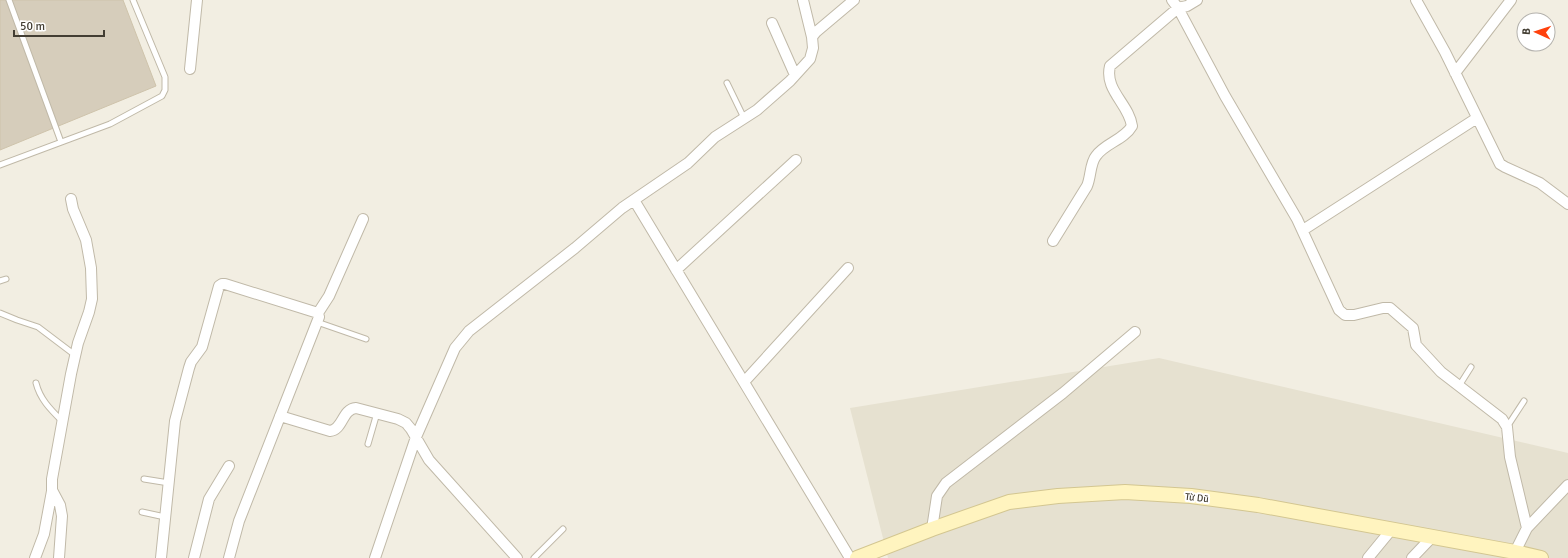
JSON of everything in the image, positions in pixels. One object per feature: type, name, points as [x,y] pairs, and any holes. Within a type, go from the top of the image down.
[{"type":"main road","name":"Từ Dũ","points":[[857,558],[932,529],[1009,502],[1058,496],[1125,492],[1191,496],[1258,505],[1541,558]]},
{"type":"street","points":[[190,69],[197,0]]},
{"type":"street","points":[[803,0],[817,32]]},
{"type":"street","points":[[375,558],[416,437],[459,341],[469,331],[575,248],[622,208],[688,163],[712,140],[757,110],[810,59],[817,32],[854,0]]},
{"type":"street","points":[[1175,4],[1187,6],[1197,0]]},
{"type":"street","points":[[1416,0],[1455,73],[1500,164],[1505,168],[1540,183],[1568,204]]},
{"type":"street","points":[[1455,73],[1511,0]]},
{"type":"street","points":[[1175,4],[1226,96],[1297,218],[1339,310],[1345,315],[1354,315],[1383,308],[1390,308],[1413,328],[1416,345],[1441,372],[1502,418],[1507,427],[1510,457],[1527,528]]},
{"type":"street","points":[[1053,241],[1087,186],[1091,176],[1092,163],[1097,154],[1120,138],[1132,126],[1128,111],[1112,88],[1109,77],[1110,66],[1175,4]]},
{"type":"street","points":[[772,23],[795,75]]},
{"type":"street","points":[[1302,230],[1477,118]]},
{"type":"street","points":[[676,270],[796,160]]},
{"type":"street","points":[[35,558],[44,534],[62,421],[75,355],[90,312],[92,299],[91,268],[86,240],[73,209],[71,199]]},
{"type":"street","points":[[634,200],[850,558]]},
{"type":"street","points":[[229,558],[240,521],[317,317],[363,219]]},
{"type":"street","points":[[744,382],[848,268]]},
{"type":"street","points":[[161,558],[175,421],[189,368],[191,362],[202,347],[219,286],[225,284],[317,317]]},
{"type":"street","points":[[932,529],[935,500],[939,491],[946,483],[1063,393],[1135,332]]},
{"type":"street","points":[[280,416],[330,431],[337,428],[351,408],[356,408],[398,419],[406,423],[429,460],[517,558]]},
{"type":"street","points":[[194,558],[209,499],[229,466]]},
{"type":"street","points":[[1514,552],[1527,528],[1568,485]]},
{"type":"street","points":[[52,490],[60,505],[62,516],[59,558]]},
{"type":"street","points":[[1368,558],[1391,530]]},
{"type":"street","points":[[1412,558],[1432,537]]},
{"type":"lane","points":[[9,0],[61,142]]},
{"type":"lane","points":[[0,165],[110,124],[162,96],[165,90],[164,77],[133,0]]},
{"type":"lane","points":[[727,83],[744,118]]},
{"type":"lane","points":[[0,281],[6,279]]},
{"type":"lane","points":[[0,313],[38,327],[75,355]]},
{"type":"lane","points":[[317,317],[366,339]]},
{"type":"lane","points":[[1459,386],[1471,367]]},
{"type":"lane","points":[[36,383],[42,398],[50,410],[62,421]]},
{"type":"lane","points":[[1507,427],[1524,401]]},
{"type":"lane","points":[[368,444],[377,413]]},
{"type":"lane","points":[[144,479],[169,483]]},
{"type":"lane","points":[[142,512],[165,517]]},
{"type":"lane","points":[[534,558],[563,529]]},
{"type":"shaded area","points":[[1159,358],[1568,453],[1568,558],[888,558],[850,408]]},
{"type":"building","points":[[0,0],[123,0],[156,86],[0,150]]}]
